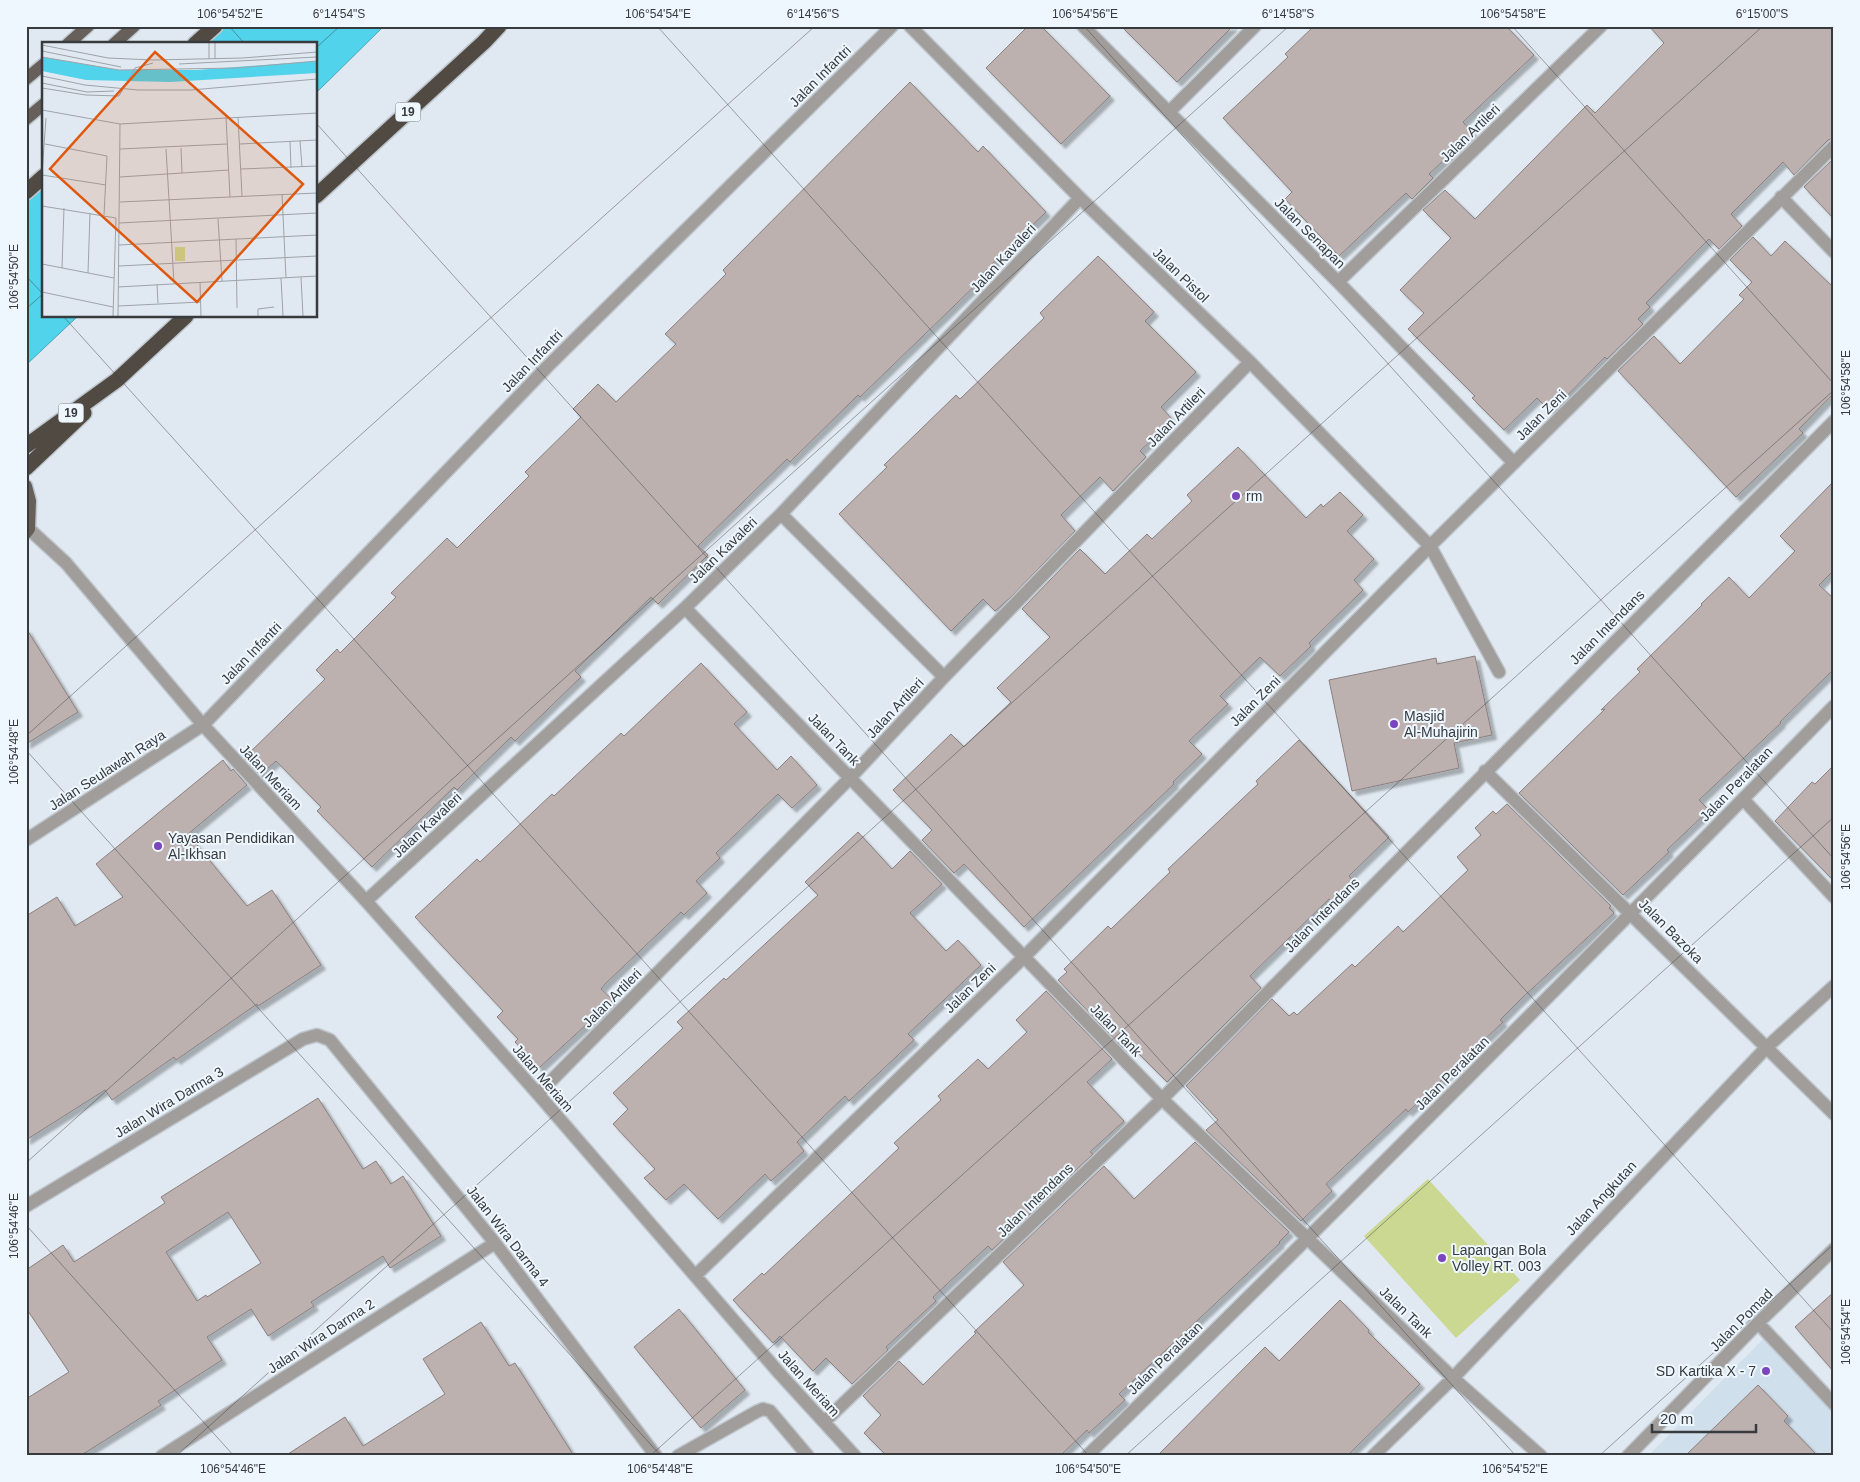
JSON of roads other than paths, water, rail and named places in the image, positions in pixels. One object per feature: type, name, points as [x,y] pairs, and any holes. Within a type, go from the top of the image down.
[{"type":"highway","points":[[197,42],[215,26]]},
{"type":"highway","name":"19","points":[[318,194],[484,42],[499,26]]},
{"type":"highway","points":[[26,192],[42,178]]},
{"type":"highway","name":"19","points":[[26,446],[117,380],[184,318]]},
{"type":"highway","points":[[26,468],[114,385],[117,380]]},
{"type":"main road","points":[[70,42],[88,26]]},
{"type":"main road","points":[[116,42],[134,26]]},
{"type":"main road","points":[[26,79],[42,66]]},
{"type":"main road","points":[[26,119],[42,106]]},
{"type":"main road","points":[[26,486],[30,501],[28,531]]},
{"type":"street","name":"Jalan Infantri","points":[[203,725],[547,366],[892,26]]},
{"type":"street","name":"Jalan Pistol","points":[[910,26],[1080,198],[1250,362],[1430,546],[1499,672]]},
{"type":"street","name":"Jalan Senapan","points":[[1083,26],[1338,282],[1514,463]]},
{"type":"street","points":[[1169,112],[1255,26]]},
{"type":"street","name":"Jalan Artileri","points":[[1338,282],[1601,26]]},
{"type":"street","name":"Jalan Zeni","points":[[696,1275],[1024,957],[1430,546],[1834,146]]},
{"type":"street","points":[[1781,197],[1834,252]]},
{"type":"street","name":"Jalan Kavaleri","points":[[366,902],[685,608],[781,514],[1080,198]]},
{"type":"street","name":"Jalan Artileri","points":[[538,1094],[850,778],[944,677],[1250,362]]},
{"type":"street","name":"Jalan Intendans","points":[[824,1422],[1162,1099],[1834,421]]},
{"type":"street","points":[[781,514],[944,677]]},
{"type":"street","name":"Jalan Meriam","points":[[28,531],[66,563],[203,725],[366,902],[538,1094],[780,1374],[854,1456]]},
{"type":"street","name":"Jalan Tank","points":[[685,608],[1162,1099],[1453,1378],[1541,1456]]},
{"type":"street","name":"Jalan Peralatan","points":[[1087,1456],[1308,1239],[1632,913],[1834,706]]},
{"type":"street","name":"Jalan Seulawah Raya","points":[[26,840],[203,725]]},
{"type":"street","name":"Jalan Bazoka","points":[[1485,771],[1632,913],[1834,1114]]},
{"type":"street","points":[[1743,799],[1834,897]]},
{"type":"street","name":"Jalan Angkutan","points":[[1373,1456],[1453,1378],[1766,1048],[1834,986]]},
{"type":"street","name":"Jalan Wira Darma 3","points":[[26,1206],[303,1039],[317,1034],[330,1040]]},
{"type":"street","name":"Jalan Wira Darma 4","points":[[330,1040],[495,1242],[656,1456]]},
{"type":"street","name":"Jalan Wira Darma 2","points":[[162,1456],[495,1242]]},
{"type":"street","name":"Jalan Pomad","points":[[1628,1456],[1758,1323],[1834,1249]]},
{"type":"street","points":[[1758,1323],[1834,1404]]},
{"type":"street","points":[[678,1456],[756,1412],[763,1410],[770,1411],[808,1456]]},
{"type":"water","points":[[215,26],[384,26],[318,91],[318,42],[197,42]]},
{"type":"water","points":[[42,178],[42,318],[76,318],[26,365],[26,192]]},
{"type":"place","name":"rm","points":[[1236,496]]},
{"type":"place","name":"Masjid Al-Muhajirin","points":[[1394,724]]},
{"type":"place","name":"Yayasan Pendidikan Al-Ikhsan","points":[[158,846]]},
{"type":"place","name":"Lapangan Bola Volley RT. 003","points":[[1442,1258]]},
{"type":"place","name":"SD Kartika X - 7","points":[[1766,1371]]}]
